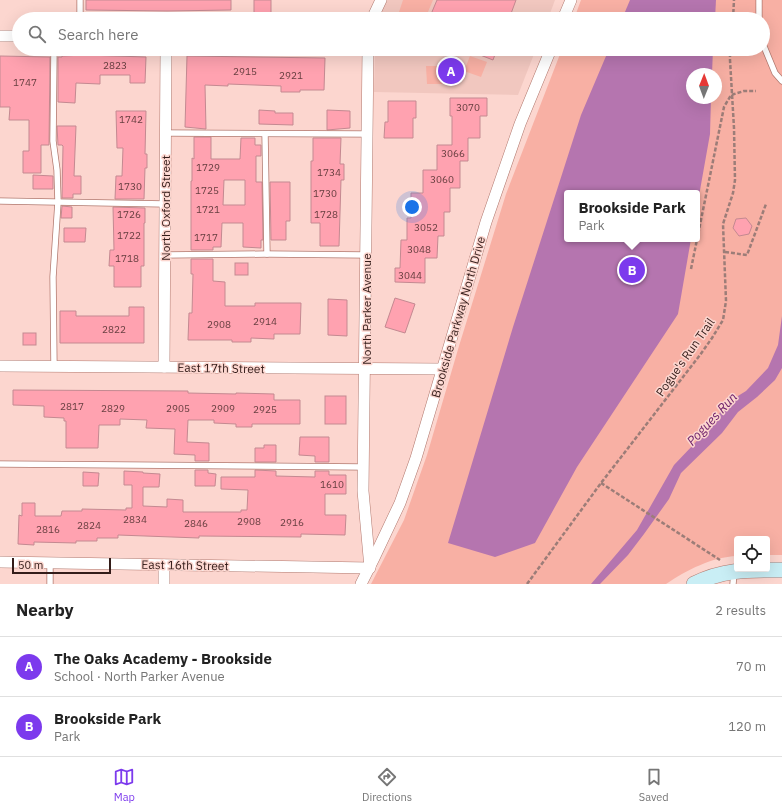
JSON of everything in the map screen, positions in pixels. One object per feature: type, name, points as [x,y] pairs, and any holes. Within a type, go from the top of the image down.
[{"type":"main road","points":[[694,584],[711,576],[782,570]]},
{"type":"street","points":[[375,12],[381,0]]},
{"type":"street","points":[[566,12],[571,0]]},
{"type":"street","points":[[0,36],[12,36]]},
{"type":"street","name":"North Oxford Street","points":[[164,367],[166,56]]},
{"type":"street","name":"North Parker Avenue","points":[[368,56],[363,491],[370,568]]},
{"type":"street","name":"Brookside Parkway North Drive","points":[[361,584],[400,503],[416,458],[486,222],[520,124],[548,56]]},
{"type":"street","name":"East 17th Street","points":[[0,366],[443,369]]},
{"type":"street","name":"East 16th Street","points":[[0,562],[370,568]]},
{"type":"street","points":[[164,565],[164,584]]},
{"type":"lane","points":[[80,0],[80,12]]},
{"type":"lane","points":[[759,0],[759,12]]},
{"type":"lane","points":[[54,56],[53,141],[57,170],[58,202],[53,277],[54,366]]},
{"type":"lane","points":[[768,56],[775,72],[782,81]]},
{"type":"lane","points":[[165,133],[367,134]]},
{"type":"lane","points":[[265,134],[267,254]]},
{"type":"lane","points":[[0,201],[165,204]]},
{"type":"lane","points":[[165,255],[267,254],[366,256]]},
{"type":"lane","points":[[0,464],[363,467]]},
{"type":"lane","points":[[50,563],[50,584]]},
{"type":"path","points":[[733,12],[734,0]]},
{"type":"path","name":"Pogue's Run Trail","points":[[527,584],[601,483],[700,356],[723,320],[726,301],[724,224],[734,193],[735,180],[730,56]]},
{"type":"path","points":[[700,225],[724,107],[731,95],[744,91],[756,91]]},
{"type":"path","points":[[725,252],[747,255],[766,204]]},
{"type":"path","points":[[691,269],[696,242]]},
{"type":"path","points":[[601,483],[683,537],[735,575]]},
{"type":"shaded area","points":[[387,0],[555,0],[551,12],[381,12]]},
{"type":"shaded area","points":[[403,0],[433,0],[428,12],[399,12]]},
{"type":"shaded area","points":[[581,0],[782,0],[782,555],[770,555],[770,536],[734,536],[734,556],[718,559],[700,565],[666,584],[371,584],[404,520],[427,455],[506,194],[559,56],[770,56],[770,12],[577,12]]},
{"type":"shaded area","points":[[630,0],[716,0],[715,12],[625,12]]},
{"type":"shaded area","points":[[375,56],[533,56],[518,95],[374,92]]},
{"type":"shaded area","points":[[470,56],[487,62],[481,77],[464,71]]},
{"type":"shaded area","points":[[606,56],[713,56],[712,68],[686,68],[686,104],[711,104],[710,134],[700,190],[564,190],[564,242],[690,242],[678,314],[577,467],[535,543],[495,557],[448,543],[513,327],[581,115]]},
{"type":"shaded area","points":[[426,66],[460,66],[460,84],[427,84]]},
{"type":"shaded area","points":[[782,316],[782,368],[775,380],[738,412],[722,433],[681,473],[669,499],[628,555],[600,584],[591,584],[637,530],[674,465],[713,424],[725,404],[746,391],[768,368],[778,345]]},
{"type":"building","points":[[86,0],[231,0],[231,10],[86,10]]},
{"type":"building","points":[[254,0],[271,0],[271,12],[254,12]]},
{"type":"building","points":[[437,0],[516,0],[512,12],[432,12]]},
{"type":"building","points":[[0,56],[50,57],[49,145],[41,145],[41,173],[23,173],[23,151],[29,151],[29,120],[9,120],[10,107],[0,107]]},
{"type":"building","points":[[187,56],[325,58],[324,90],[281,92],[281,86],[228,84],[228,86],[205,85],[206,129],[185,127]]},
{"type":"building","points":[[483,56],[494,56],[493,60]]},
{"type":"building","points":[[58,57],[146,57],[145,83],[130,83],[130,75],[100,75],[100,84],[76,83],[75,103],[58,102]]},
{"type":"building","points":[[450,98],[487,98],[487,116],[480,116],[480,138],[468,138],[468,161],[460,161],[460,188],[450,188],[450,212],[444,212],[444,236],[438,236],[437,258],[425,258],[425,283],[395,282],[395,268],[400,268],[401,240],[407,240],[407,218],[411,218],[411,193],[423,193],[423,170],[437,170],[437,145],[452,145],[452,116],[450,116]]},
{"type":"building","points":[[388,101],[416,101],[416,118],[413,118],[413,138],[384,138],[385,122],[388,122]]},
{"type":"building","points":[[259,110],[275,111],[275,113],[293,113],[293,125],[259,124]]},
{"type":"building","points":[[327,110],[350,111],[350,128],[327,130]]},
{"type":"building","points":[[116,111],[146,111],[145,154],[147,154],[147,168],[145,168],[144,199],[115,199],[116,176],[122,176],[123,148],[117,148]]},
{"type":"building","points":[[57,126],[76,126],[74,176],[81,176],[81,194],[73,194],[73,198],[62,198],[63,146],[58,145]]},
{"type":"building","points":[[194,137],[211,137],[211,159],[240,159],[241,138],[255,138],[255,145],[261,145],[261,156],[256,156],[256,182],[262,182],[263,240],[261,240],[261,248],[243,247],[243,223],[222,223],[221,247],[213,247],[213,250],[191,250],[191,181],[192,158],[194,159]],"holes":[[[224,180],[245,180],[245,205],[223,205]]]},
{"type":"building","points":[[313,138],[341,138],[340,164],[344,164],[344,180],[341,180],[339,246],[320,246],[320,223],[311,223],[311,161],[313,161]]},
{"type":"building","points":[[33,175],[53,176],[53,189],[33,189]]},
{"type":"building","points":[[270,182],[290,182],[290,221],[286,221],[286,240],[271,240]]},
{"type":"building","points":[[62,206],[72,207],[72,218],[61,218]]},
{"type":"building","points":[[113,207],[145,208],[144,266],[141,266],[141,287],[114,287],[114,266],[109,266],[110,250],[114,250]]},
{"type":"building","points":[[746,218],[752,226],[749,234],[739,236],[733,228],[736,219]]},
{"type":"building","points":[[64,228],[86,228],[85,242],[64,242]]},
{"type":"building","points":[[191,259],[213,259],[213,281],[225,282],[225,306],[255,306],[255,303],[301,303],[300,334],[274,334],[274,339],[251,338],[251,342],[232,342],[232,340],[188,340],[189,313],[192,313],[193,274],[191,274]]},
{"type":"building","points":[[235,263],[248,263],[248,275],[235,275]]},
{"type":"building","points":[[395,298],[415,304],[405,333],[385,327]]},
{"type":"building","points":[[328,299],[347,300],[347,336],[328,335]]},
{"type":"building","points":[[129,307],[144,307],[144,343],[60,343],[60,311],[76,311],[76,316],[129,316]]},
{"type":"building","points":[[23,333],[36,333],[36,345],[23,345]]},
{"type":"building","points":[[13,390],[188,391],[188,393],[274,394],[274,400],[300,400],[300,424],[252,424],[252,427],[236,427],[236,424],[214,423],[214,420],[188,420],[187,442],[209,443],[209,461],[195,461],[195,455],[174,454],[175,429],[146,428],[147,420],[120,419],[120,425],[99,425],[98,448],[66,448],[66,421],[64,421],[64,418],[44,417],[44,406],[13,405]]},
{"type":"building","points":[[325,396],[346,396],[346,424],[325,424]]},
{"type":"building","points":[[300,437],[329,437],[329,462],[315,462],[315,456],[299,455]]},
{"type":"building","points":[[264,445],[276,445],[276,462],[255,462],[255,448],[264,448]]},
{"type":"building","points":[[195,470],[208,470],[208,473],[216,474],[215,486],[195,486]]},
{"type":"building","points":[[255,470],[276,471],[276,476],[315,477],[315,471],[329,471],[329,475],[346,475],[346,494],[325,494],[325,515],[346,515],[345,535],[301,534],[301,537],[199,536],[199,538],[118,535],[118,538],[97,538],[97,541],[76,541],[76,543],[34,542],[34,545],[18,544],[19,515],[22,516],[22,503],[35,503],[35,516],[61,516],[62,511],[82,511],[82,509],[126,510],[126,508],[132,508],[132,485],[124,485],[124,471],[160,474],[159,487],[143,487],[143,506],[167,507],[167,499],[183,500],[183,512],[241,512],[241,510],[247,510],[248,490],[221,489],[221,477],[255,477]]},
{"type":"building","points":[[83,472],[99,473],[98,486],[83,486]]},
{"type":"place","name":"The Oaks Academy - Brookside","points":[[451,71]]},
{"type":"place","name":"Brookside Park","points":[[632,270]]},
{"type":"water label","name":"Pogues Run","points":[[712,419]]}]
